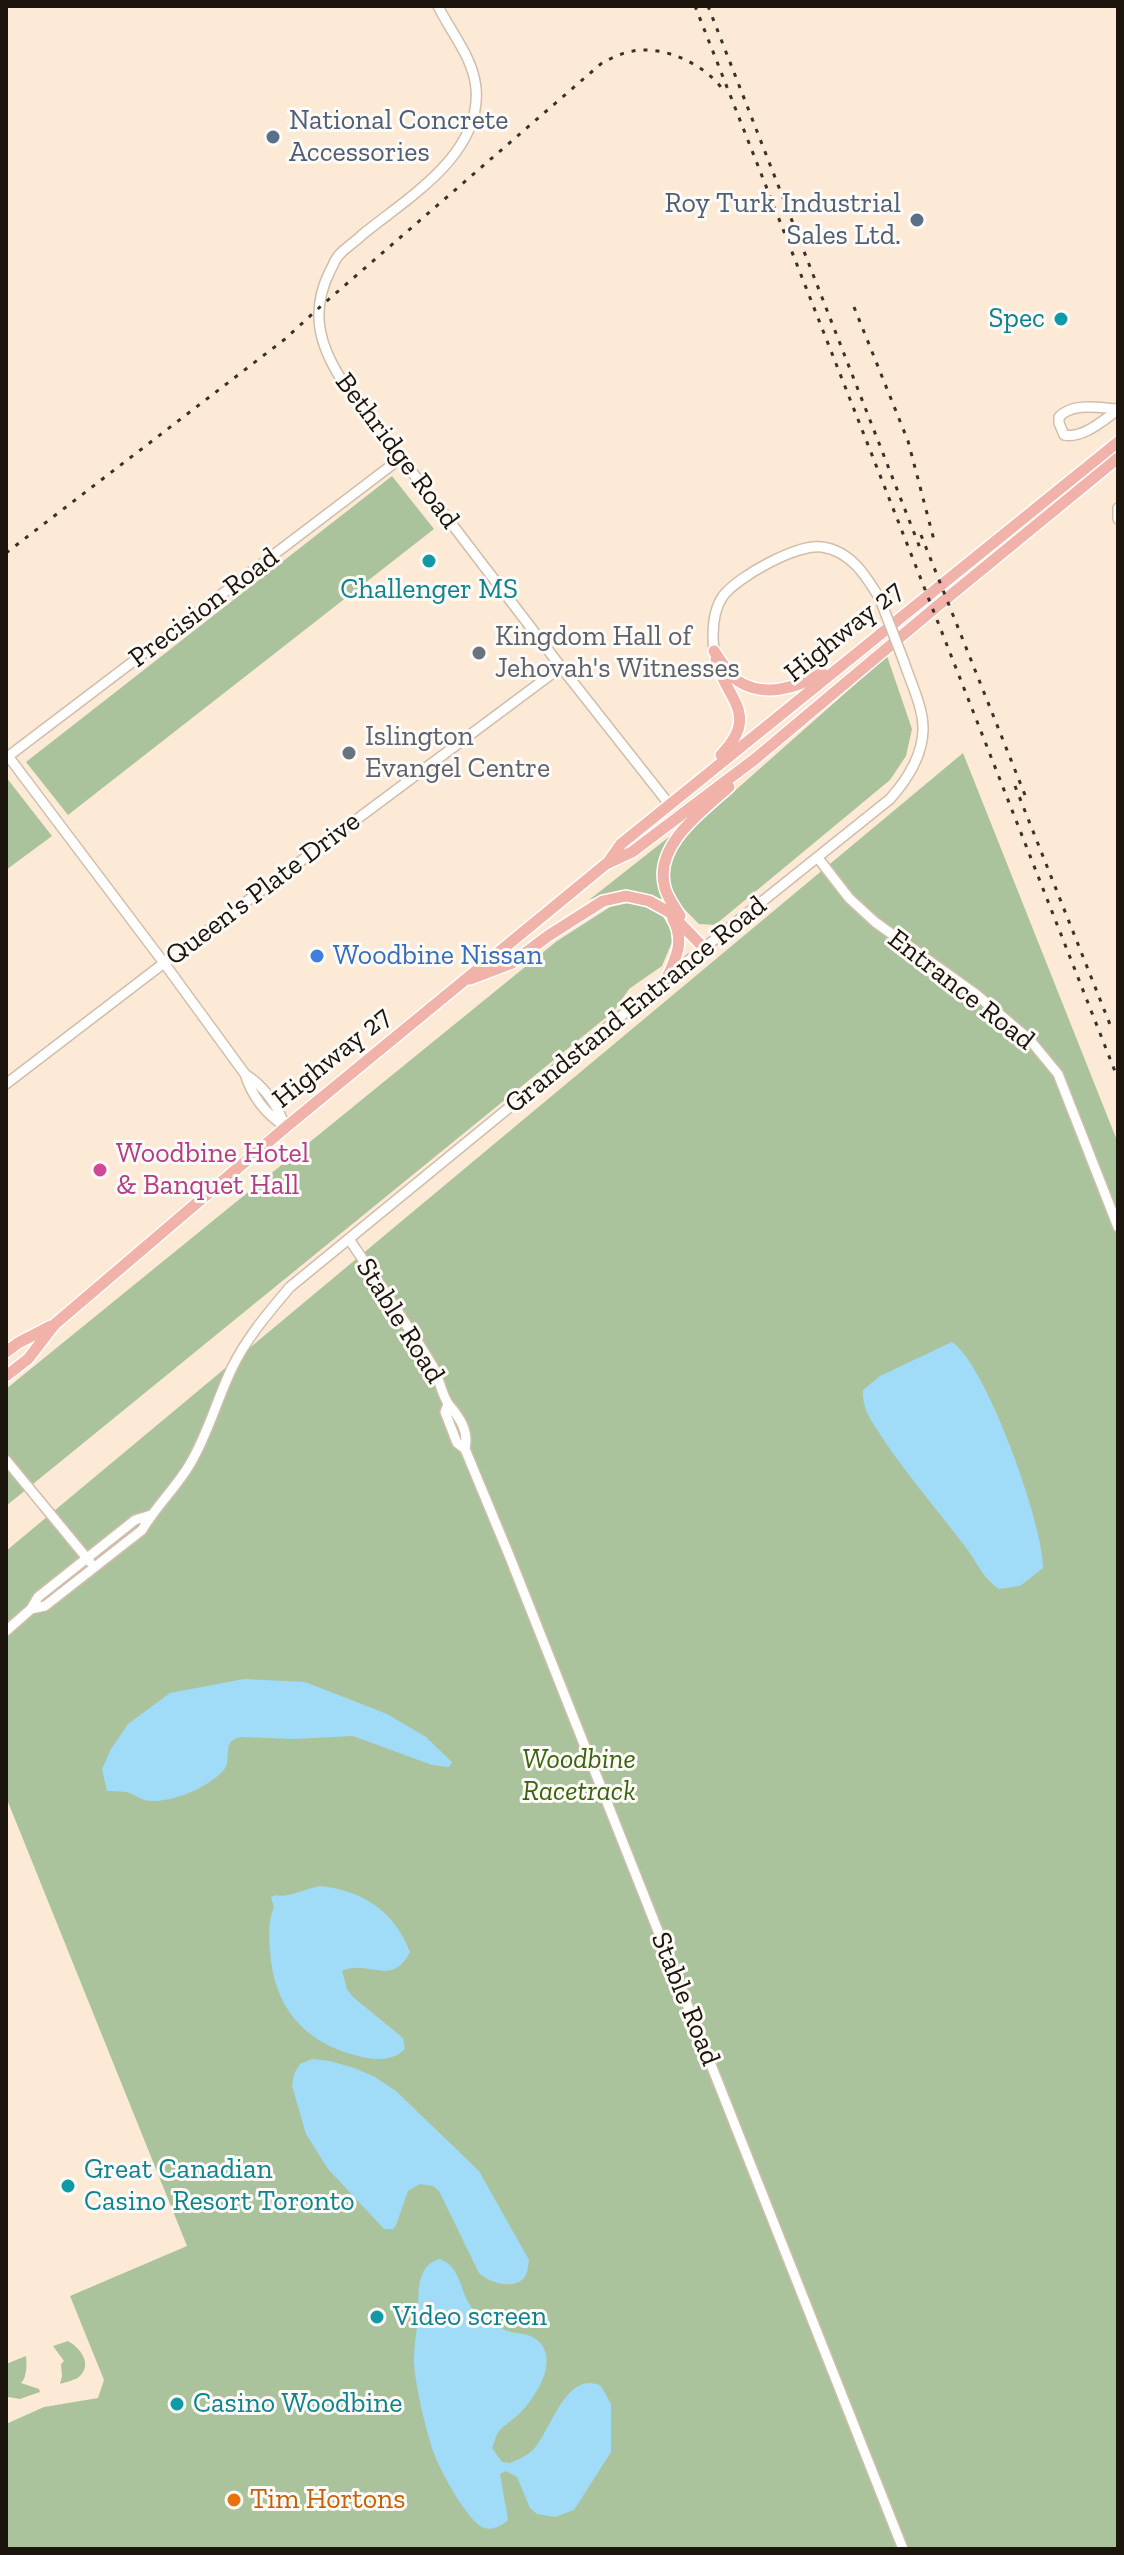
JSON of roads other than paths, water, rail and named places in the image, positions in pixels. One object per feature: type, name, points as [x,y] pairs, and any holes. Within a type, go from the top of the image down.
[{"type":"main road","name":"Highway 27","points":[[6,1376],[28,1359],[55,1324],[286,1127],[606,864],[621,844],[1118,442]]},
{"type":"main road","name":"Highway 27","points":[[606,864],[632,852],[755,759],[1118,458]]},
{"type":"main road","points":[[714,651],[736,680],[753,688],[785,690],[810,680],[869,643]]},
{"type":"main road","points":[[687,789],[730,746],[738,732],[739,710],[718,669],[714,651]]},
{"type":"main road","points":[[681,924],[666,891],[663,870],[666,858],[673,843],[697,815],[755,759]]},
{"type":"main road","points":[[462,982],[512,963],[603,901],[636,897],[669,912],[704,948]]},
{"type":"main road","points":[[666,980],[680,940],[669,912]]},
{"type":"main road","name":"Highway 27","points":[[6,1352],[55,1324]]},
{"type":"street","name":"Bethridge Road","points":[[438,6],[468,57],[476,88],[474,122],[457,154],[449,162],[338,256],[323,286],[318,326],[329,361],[669,804]]},
{"type":"street","points":[[1066,409],[1118,409],[1072,437],[1064,435],[1059,423],[1059,417],[1066,409]]},
{"type":"street","name":"Precision Road","points":[[7,757],[401,458]]},
{"type":"street","points":[[1118,508],[1118,519]]},
{"type":"street","name":"Grandstand Entrance Road","points":[[31,1609],[38,1597],[135,1520],[151,1515],[190,1464],[233,1366],[263,1318],[290,1287],[890,799],[903,784],[919,753],[923,729],[904,662],[880,599],[853,561],[838,552],[820,547],[799,548],[735,584],[722,597],[716,613],[712,634],[714,651]]},
{"type":"street","name":"Queen's Plate Drive","points":[[6,1084],[561,667]]},
{"type":"street","points":[[7,757],[164,963],[245,1074],[250,1088],[270,1117],[286,1127]]},
{"type":"street","name":"Entrance Road","points":[[818,858],[849,898],[875,922],[977,995],[1030,1040],[1058,1074],[1118,1227]]},
{"type":"street","name":"Stable Road","points":[[349,1239],[435,1370],[448,1404],[445,1412],[457,1443],[465,1449],[903,2549]]},
{"type":"street","points":[[6,1460],[94,1567]]},
{"type":"street","points":[[6,1631],[31,1609],[45,1606],[142,1530],[151,1515]]},
{"type":"water","points":[[952,1342],[966,1356],[996,1412],[1034,1518],[1043,1568],[1020,1586],[999,1589],[988,1580],[893,1453],[865,1406],[863,1390],[880,1376]]},
{"type":"water","points":[[244,1679],[305,1682],[387,1714],[426,1737],[452,1762],[449,1767],[432,1765],[353,1736],[294,1739],[241,1737],[230,1742],[223,1771],[191,1792],[150,1801],[126,1792],[107,1791],[102,1769],[128,1724],[170,1693]]},
{"type":"water","points":[[320,1886],[364,1898],[376,1906],[395,1925],[410,1952],[403,1963],[387,1971],[352,1968],[342,1971],[347,1989],[353,1997],[403,2038],[405,2049],[394,2056],[383,2059],[364,2057],[322,2042],[295,2019],[277,1988],[270,1950],[270,1923],[274,1907],[271,1897]]},
{"type":"water","points":[[312,2059],[354,2068],[396,2091],[479,2171],[529,2260],[523,2279],[513,2284],[500,2284],[479,2273],[439,2191],[433,2186],[420,2184],[408,2191],[396,2225],[393,2229],[384,2229],[328,2169],[306,2134],[292,2086],[300,2064]]},
{"type":"water","points":[[440,2259],[453,2269],[476,2312],[507,2331],[534,2338],[544,2348],[546,2368],[538,2390],[525,2408],[496,2436],[492,2448],[502,2462],[510,2463],[533,2450],[561,2404],[578,2386],[589,2383],[601,2386],[611,2404],[611,2452],[574,2510],[555,2517],[537,2514],[530,2508],[517,2477],[506,2471],[500,2474],[508,2520],[487,2529],[473,2520],[446,2478],[429,2438],[414,2365],[420,2282],[426,2267]]},
{"type":"railway","points":[[695,6],[1118,1079]]},
{"type":"railway","points":[[708,6],[920,548]]},
{"type":"railway","points":[[6,553],[285,339],[603,62],[622,54],[645,50],[671,54],[695,65],[723,90]]},
{"type":"railway","points":[[854,307],[908,441],[934,540]]},
{"type":"railway","points":[[921,535],[1025,795]]},
{"type":"railway","points":[[1015,786],[1111,1027]]},
{"type":"place","name":"National Concrete Accessories","points":[[273,137]]},
{"type":"place","name":"Roy Turk Industrial Sales Ltd.","points":[[917,220]]},
{"type":"place","name":"Spec","points":[[1061,319]]},
{"type":"place","name":"Challenger MS","points":[[429,561]]},
{"type":"place","name":"Kingdom Hall of Jehovah's Witnesses","points":[[479,653]]},
{"type":"place","name":"Islington Evangel Centre","points":[[349,753]]},
{"type":"place","name":"Woodbine Nissan","points":[[317,956]]},
{"type":"place","name":"Woodbine Hotel & Banquet Hall","points":[[100,1170]]},
{"type":"place","name":"Great Canadian Casino Resort Toronto","points":[[68,2186]]},
{"type":"place","name":"Video screen","points":[[377,2317]]},
{"type":"place","name":"Casino Woodbine","points":[[177,2404]]},
{"type":"place","name":"Tim Hortons","points":[[234,2500]]},
{"type":"park label","name":"Woodbine Racetrack","points":[[579,1776]]}]
